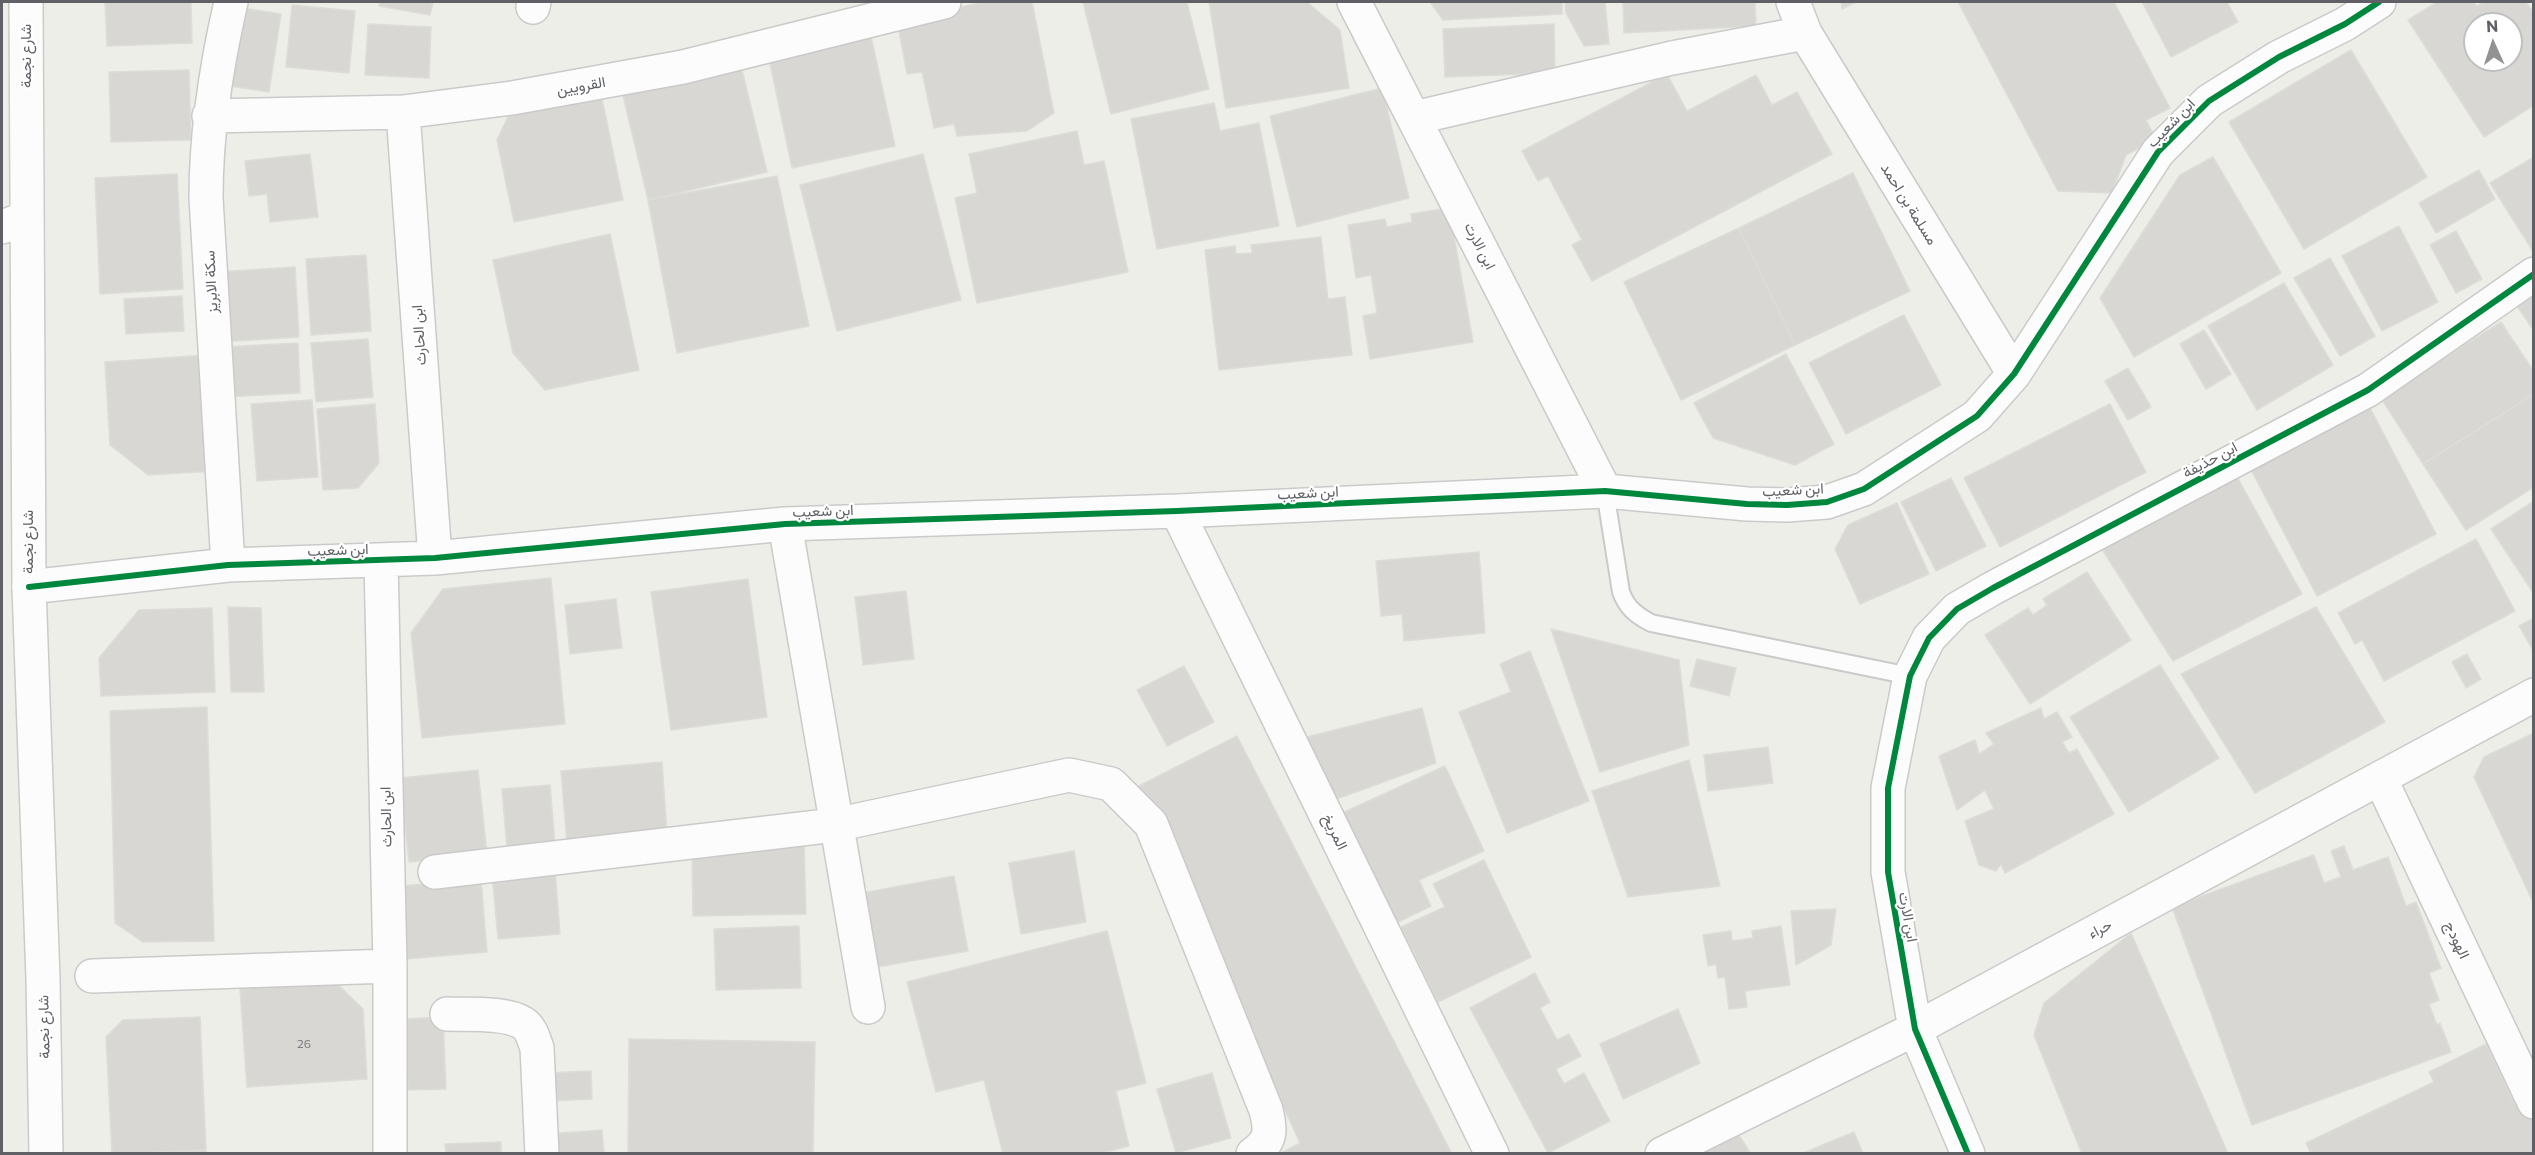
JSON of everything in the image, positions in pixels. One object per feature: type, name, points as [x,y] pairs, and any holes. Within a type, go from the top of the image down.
[{"type":"street","name":"شارع نجمة","points":[[26,2],[14,222],[43,979],[46,1154]]},
{"type":"street","name":"سكة الابريز","points":[[228,565],[206,198],[209,116],[231,2]]},
{"type":"street","name":"القرويين","points":[[209,116],[403,112],[512,98],[682,67],[837,16],[944,2]]},
{"type":"street","name":"ابن الارت","points":[[1354,2],[1605,491]]},
{"type":"street","name":"مسلمة بن احمد","points":[[1793,2],[1805,33],[2014,374]]},
{"type":"street","name":"ابن شعيب","points":[[29,587],[228,565],[435,558],[785,524],[1177,512],[1605,491],[1746,504],[1827,502],[1864,489],[1977,416],[2014,374],[2158,152],[2209,100],[2278,57],[2344,24],[2379,2]]},
{"type":"street","points":[[1414,118],[1672,58],[1805,33]]},
{"type":"street","name":"ابن الحارث","points":[[403,112],[435,558]]},
{"type":"street","name":"ابن حذيفة","points":[[1910,676],[1929,638],[1957,609],[2368,390],[2534,274]]},
{"type":"street","name":"المريخ","points":[[1177,512],[1492,1154]]},
{"type":"street","points":[[785,524],[868,1007]]},
{"type":"street","name":"ابن الحارث","points":[[381,560],[390,966],[390,1154]]},
{"type":"street","name":"ابن الارت","points":[[1910,676],[1888,788],[1888,872],[1915,1029],[1968,1154]]},
{"type":"street","name":"حراء","points":[[1662,1154],[1915,1029],[2534,695]]},
{"type":"street","points":[[435,872],[835,825],[1069,775],[1111,784],[1151,824],[1266,1110],[1271,1130],[1262,1148],[1253,1154]]},
{"type":"street","name":"الهودج","points":[[2379,778],[2534,1102]]},
{"type":"street","points":[[92,976],[390,966]]},
{"type":"street","points":[[447,1014],[498,1016],[524,1023],[532,1034],[537,1048],[542,1154]]},
{"type":"lane","points":[[1605,491],[1621,592],[1625,603],[1641,618],[1651,623],[1910,676]]},
{"type":"building","points":[[105,2],[191,2],[192,43],[107,46]]},
{"type":"building","points":[[380,2],[433,2],[430,15],[379,6]]},
{"type":"building","points":[[985,2],[1032,2],[1054,113],[1027,131],[957,136],[954,124],[934,128],[922,72],[907,74],[897,20]]},
{"type":"building","points":[[1083,2],[1187,2],[1209,89],[1111,114]]},
{"type":"building","points":[[1209,2],[1307,2],[1340,30],[1349,88],[1226,108]]},
{"type":"building","points":[[1430,2],[1562,2],[1562,14],[1443,20]]},
{"type":"building","points":[[1565,2],[1605,2],[1609,44],[1584,46],[1566,13]]},
{"type":"building","points":[[1623,2],[1755,2],[1756,26],[1624,33]]},
{"type":"building","points":[[1841,2],[1856,2],[1842,9]]},
{"type":"building","points":[[1958,2],[2114,2],[2170,108],[2146,120],[2156,139],[2126,155],[2112,193],[2058,191]]},
{"type":"building","points":[[2142,2],[2227,2],[2238,22],[2171,57]]},
{"type":"building","points":[[2437,2],[2473,2],[2477,6],[2484,2],[2526,2],[2534,13],[2534,105],[2484,137],[2408,20]]},
{"type":"building","points":[[292,5],[355,11],[349,73],[286,67]]},
{"type":"building","points":[[242,8],[281,14],[269,92],[230,86]]},
{"type":"building","points":[[368,24],[431,27],[429,78],[365,75]]},
{"type":"building","points":[[1554,24],[1555,73],[1445,77],[1443,29]]},
{"type":"building","points":[[869,27],[895,146],[792,168],[767,49]]},
{"type":"building","points":[[2351,50],[2427,177],[2304,249],[2229,122]]},
{"type":"building","points":[[739,58],[767,172],[648,200],[621,87]]},
{"type":"building","points":[[189,70],[191,140],[111,142],[109,72]]},
{"type":"building","points":[[1667,74],[1687,111],[1756,75],[1772,105],[1797,92],[1832,154],[1592,281],[1572,245],[1582,240],[1548,176],[1538,181],[1522,151]]},
{"type":"building","points":[[1382,88],[1409,198],[1297,227],[1270,116]]},
{"type":"building","points":[[600,89],[623,200],[514,222],[497,140],[513,106]]},
{"type":"building","points":[[1214,103],[1220,131],[1259,123],[1279,226],[1157,249],[1131,119]]},
{"type":"building","points":[[1077,131],[1084,165],[1104,161],[1128,272],[977,303],[955,198],[977,193],[969,154]]},
{"type":"building","points":[[310,154],[318,217],[270,222],[267,194],[249,196],[245,161]]},
{"type":"building","points":[[923,154],[961,300],[837,331],[800,185]]},
{"type":"building","points":[[2213,157],[2281,273],[2134,357],[2100,298],[2180,175]]},
{"type":"building","points":[[2534,157],[2534,253],[2490,183]]},
{"type":"building","points":[[2479,170],[2495,199],[2436,233],[2419,203]]},
{"type":"building","points":[[1853,173],[1910,291],[1795,345],[1739,228]]},
{"type":"building","points":[[177,174],[183,289],[100,294],[95,178]]},
{"type":"building","points":[[777,176],[809,326],[677,353],[648,200]]},
{"type":"building","points":[[1449,208],[1473,342],[1370,359],[1363,316],[1377,313],[1371,275],[1356,278],[1348,225],[1385,219],[1387,227],[1412,222],[1411,214]]},
{"type":"building","points":[[2399,226],[2438,302],[2382,331],[2342,256]]},
{"type":"building","points":[[1739,228],[1795,345],[1681,400],[1624,282]]},
{"type":"building","points":[[2456,231],[2482,279],[2456,293],[2430,245]]},
{"type":"building","points":[[610,234],[639,370],[545,390],[513,353],[493,260]]},
{"type":"building","points":[[1321,237],[1328,299],[1345,297],[1352,355],[1219,370],[1205,250],[1235,246],[1236,254],[1252,253],[1251,245]]},
{"type":"building","points":[[366,255],[371,331],[311,335],[306,259]]},
{"type":"building","points":[[2330,258],[2375,336],[2340,356],[2294,278]]},
{"type":"building","points":[[295,267],[299,337],[221,342],[217,272]]},
{"type":"building","points":[[2284,283],[2333,365],[2257,410],[2208,326]]},
{"type":"building","points":[[182,296],[184,331],[126,334],[124,299]]},
{"type":"building","points":[[2534,296],[2534,331],[2517,306]]},
{"type":"building","points":[[1904,315],[1941,385],[1846,434],[1809,363]]},
{"type":"building","points":[[2501,322],[2534,372],[2534,394],[2423,464],[2381,398]]},
{"type":"building","points":[[2204,330],[2231,374],[2206,389],[2180,344]]},
{"type":"building","points":[[368,339],[373,397],[316,402],[311,343]]},
{"type":"building","points":[[298,343],[300,393],[225,397],[223,347]]},
{"type":"building","points":[[1786,354],[1834,444],[1795,465],[1713,438],[1694,403]]},
{"type":"building","points":[[207,355],[214,471],[148,475],[110,445],[105,362]]},
{"type":"building","points":[[2128,368],[2151,407],[2128,420],[2105,381]]},
{"type":"building","points":[[2534,394],[2534,487],[2466,530],[2423,464]]},
{"type":"building","points":[[312,400],[318,477],[257,481],[251,404]]},
{"type":"building","points":[[375,404],[379,463],[358,488],[323,490],[317,409]]},
{"type":"building","points":[[2110,404],[2146,472],[2000,547],[1964,478]]},
{"type":"building","points":[[2368,404],[2436,534],[2317,596],[2249,466]]},
{"type":"building","points":[[2236,475],[2302,594],[2173,661],[2098,543]]},
{"type":"building","points":[[1951,478],[1986,546],[1936,571],[1901,502]]},
{"type":"building","points":[[2534,501],[2534,594],[2491,529]]},
{"type":"building","points":[[1897,503],[1929,574],[1860,604],[1835,549],[1848,525]]},
{"type":"building","points":[[2476,539],[2515,611],[2384,681],[2362,640],[2355,644],[2338,613]]},
{"type":"building","points":[[1479,552],[1485,633],[1404,641],[1402,614],[1381,616],[1376,561]]},
{"type":"building","points":[[2087,572],[2131,640],[2030,704],[1985,635],[2028,608],[2033,615],[2047,605],[2043,599]]},
{"type":"building","points":[[551,578],[565,724],[422,738],[411,633],[443,589]]},
{"type":"building","points":[[748,579],[767,717],[671,730],[651,592]]},
{"type":"building","points":[[906,591],[914,659],[863,665],[855,597]]},
{"type":"building","points":[[616,599],[622,648],[570,654],[565,605]]},
{"type":"building","points":[[228,607],[261,608],[264,692],[231,692]]},
{"type":"building","points":[[2316,607],[2385,722],[2255,793],[2181,674]]},
{"type":"building","points":[[212,608],[215,692],[101,696],[99,658],[139,610]]},
{"type":"building","points":[[2534,618],[2534,652],[2519,626]]},
{"type":"building","points":[[1551,629],[1679,660],[1689,745],[1600,772]]},
{"type":"building","points":[[1530,651],[1589,801],[1507,833],[1459,712],[1511,692],[1500,664]]},
{"type":"building","points":[[2467,654],[2481,679],[2466,688],[2452,662]]},
{"type":"building","points":[[1697,659],[1736,668],[1729,696],[1690,686]]},
{"type":"building","points":[[2160,665],[2219,758],[2129,812],[2070,717]]},
{"type":"building","points":[[1184,666],[1214,722],[1167,746],[1137,690]]},
{"type":"building","points":[[207,707],[214,941],[143,942],[115,923],[110,711]]},
{"type":"building","points":[[1422,708],[1436,763],[1328,802],[1303,738]]},
{"type":"building","points":[[2041,708],[2044,719],[2057,712],[2072,737],[2062,742],[2069,753],[2077,749],[2114,814],[2005,873],[2001,864],[1996,871],[1979,865],[1965,821],[1994,809],[1985,790],[1957,810],[1939,756],[1975,740],[1979,754],[1994,744],[1986,733]]},
{"type":"building","points":[[2534,733],[2534,904],[2474,777],[2484,757]]},
{"type":"building","points":[[1237,736],[1452,1154],[1279,1154],[1300,1143],[1158,833],[1135,788]]},
{"type":"building","points":[[1768,747],[1773,783],[1708,791],[1704,755]]},
{"type":"building","points":[[1689,760],[1720,886],[1628,897],[1592,791]]},
{"type":"building","points":[[662,762],[667,834],[567,843],[561,771]]},
{"type":"building","points":[[1445,766],[1484,851],[1419,880],[1431,906],[1392,925],[1340,814]]},
{"type":"building","points":[[478,770],[487,854],[409,862],[400,778]]},
{"type":"building","points":[[550,785],[555,844],[507,848],[502,789]]},
{"type":"building","points":[[804,844],[806,914],[693,916],[692,847]]},
{"type":"building","points":[[2344,846],[2353,870],[2388,857],[2406,906],[2416,902],[2441,968],[2429,973],[2439,1000],[2429,1004],[2437,1025],[2440,1023],[2451,1052],[2252,1125],[2172,907],[2314,855],[2324,883],[2341,877],[2331,851]]},
{"type":"building","points":[[1074,851],[1086,922],[1021,934],[1009,863]]},
{"type":"building","points":[[1484,860],[1531,957],[1438,1002],[1401,927],[1445,907],[1433,884]]},
{"type":"building","points":[[555,869],[560,934],[498,939],[492,873]]},
{"type":"building","points":[[954,876],[968,951],[871,968],[857,894]]},
{"type":"building","points":[[481,879],[487,952],[406,959],[400,886]]},
{"type":"building","points":[[1836,909],[1831,945],[1796,965],[1791,911]]},
{"type":"building","points":[[799,926],[801,988],[716,990],[714,929]]},
{"type":"building","points":[[1781,926],[1790,985],[1745,991],[1747,1007],[1729,1009],[1725,977],[1718,978],[1716,964],[1708,966],[1703,935],[1731,931],[1732,941],[1753,938],[1752,931]]},
{"type":"building","points":[[1107,931],[1146,1083],[1116,1091],[1129,1146],[1098,1154],[1003,1154],[984,1080],[936,1092],[907,982]]},
{"type":"building","points":[[2131,933],[2227,1151],[2222,1154],[2082,1154],[2034,1035],[2044,1003]]},
{"type":"building","points":[[322,969],[363,1009],[367,1079],[247,1087],[239,975]]},
{"type":"building","points":[[1535,973],[1550,1002],[1540,1008],[1557,1040],[1569,1034],[1581,1056],[1556,1069],[1564,1084],[1584,1073],[1610,1121],[1548,1153],[1470,1008]]},
{"type":"building","points":[[1678,1009],[1700,1063],[1623,1099],[1600,1044]]},
{"type":"building","points":[[200,1017],[206,1150],[112,1154],[106,1037],[123,1020]]},
{"type":"building","points":[[443,1017],[446,1089],[408,1090],[405,1019]]},
{"type":"building","points":[[629,1039],[815,1042],[813,1154],[628,1154]]},
{"type":"building","points":[[2486,1044],[2514,1103],[2526,1097],[2534,1113],[2534,1154],[2311,1154],[2306,1143],[2434,1082],[2429,1072]]},
{"type":"building","points":[[591,1071],[592,1099],[547,1101],[546,1073]]},
{"type":"building","points":[[1212,1073],[1231,1138],[1176,1153],[1157,1089]]},
{"type":"building","points":[[1733,1126],[1751,1154],[1695,1154]]},
{"type":"building","points":[[602,1130],[604,1154],[549,1154],[548,1134]]},
{"type":"building","points":[[1854,1132],[1863,1154],[1801,1154]]},
{"type":"building","points":[[501,1142],[501,1154],[446,1154],[445,1144]]},
{"type":"building","points":[[206,1150],[206,1154],[139,1154]]},
{"type":"cycle path","points":[[29,587],[228,565],[435,558],[785,524],[1177,511],[1605,491],[1747,504],[1787,505],[1827,502],[1864,489],[1977,416],[2014,374],[2158,152],[2209,101],[2279,57],[2345,24],[2379,2]]},
{"type":"cycle path","points":[[1968,1154],[1915,1029],[1888,872],[1888,788],[1910,676],[1929,638],[1957,609],[1993,588],[2368,390],[2534,274]]}]
